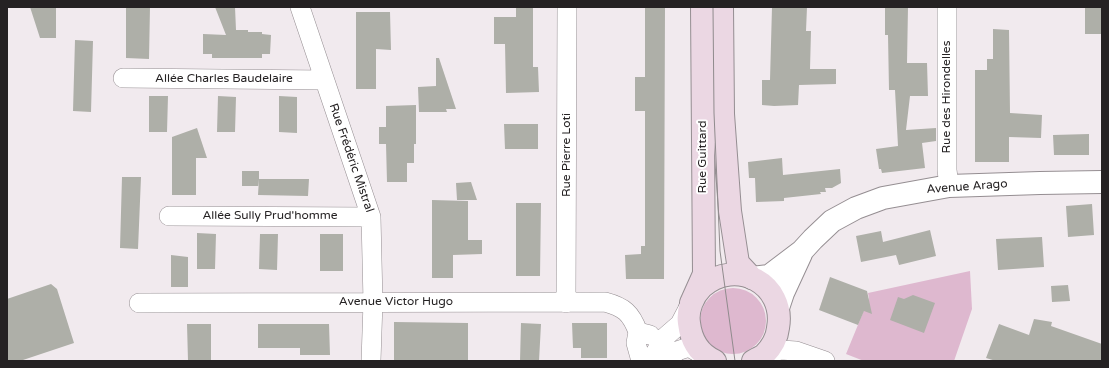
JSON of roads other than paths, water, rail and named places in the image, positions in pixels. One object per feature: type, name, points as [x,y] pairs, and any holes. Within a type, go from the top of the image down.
[{"type":"main road","name":"Rue Guittard","points":[[691,304],[704,274],[702,7]]},
{"type":"main road","name":"Rue Guittard","points":[[722,7],[723,114],[730,211],[738,262],[752,278]]},
{"type":"main road","points":[[711,360],[697,347],[690,334],[688,318],[691,304],[698,291],[709,281],[722,275],[738,274],[752,278],[764,285],[773,296],[778,308],[780,321],[778,334],[772,345],[759,359]]},
{"type":"street","name":"Rue Frédéric Mistral","points":[[300,7],[371,217],[371,361]]},
{"type":"street","name":"Rue Pierre Loti","points":[[566,302],[567,7]]},
{"type":"street","name":"Rue des Hirondelles","points":[[947,7],[947,170],[949,186]]},
{"type":"street","name":"Allée Charles Baudelaire","points":[[123,78],[324,80]]},
{"type":"street","name":"Avenue Arago","points":[[752,278],[769,276],[802,251],[832,221],[856,208],[883,198],[949,186],[1102,182]]},
{"type":"street","name":"Allée Sully Prud'homme","points":[[169,216],[371,217]]},
{"type":"street","name":"Avenue Arago","points":[[778,308],[783,293],[802,251]]},
{"type":"street","name":"Avenue Victor Hugo","points":[[140,303],[605,302],[617,305],[626,310],[631,317],[638,332],[636,343],[641,361]]},
{"type":"street","points":[[650,361],[665,337],[680,324],[691,304]]},
{"type":"street","points":[[638,332],[657,337],[665,337]]},
{"type":"street","points":[[668,361],[677,351],[689,348],[711,360]]},
{"type":"street","points":[[759,359],[781,350],[796,351],[825,361]]},
{"type":"tram line","points":[[713,7],[714,113],[720,251],[735,361]]}]
